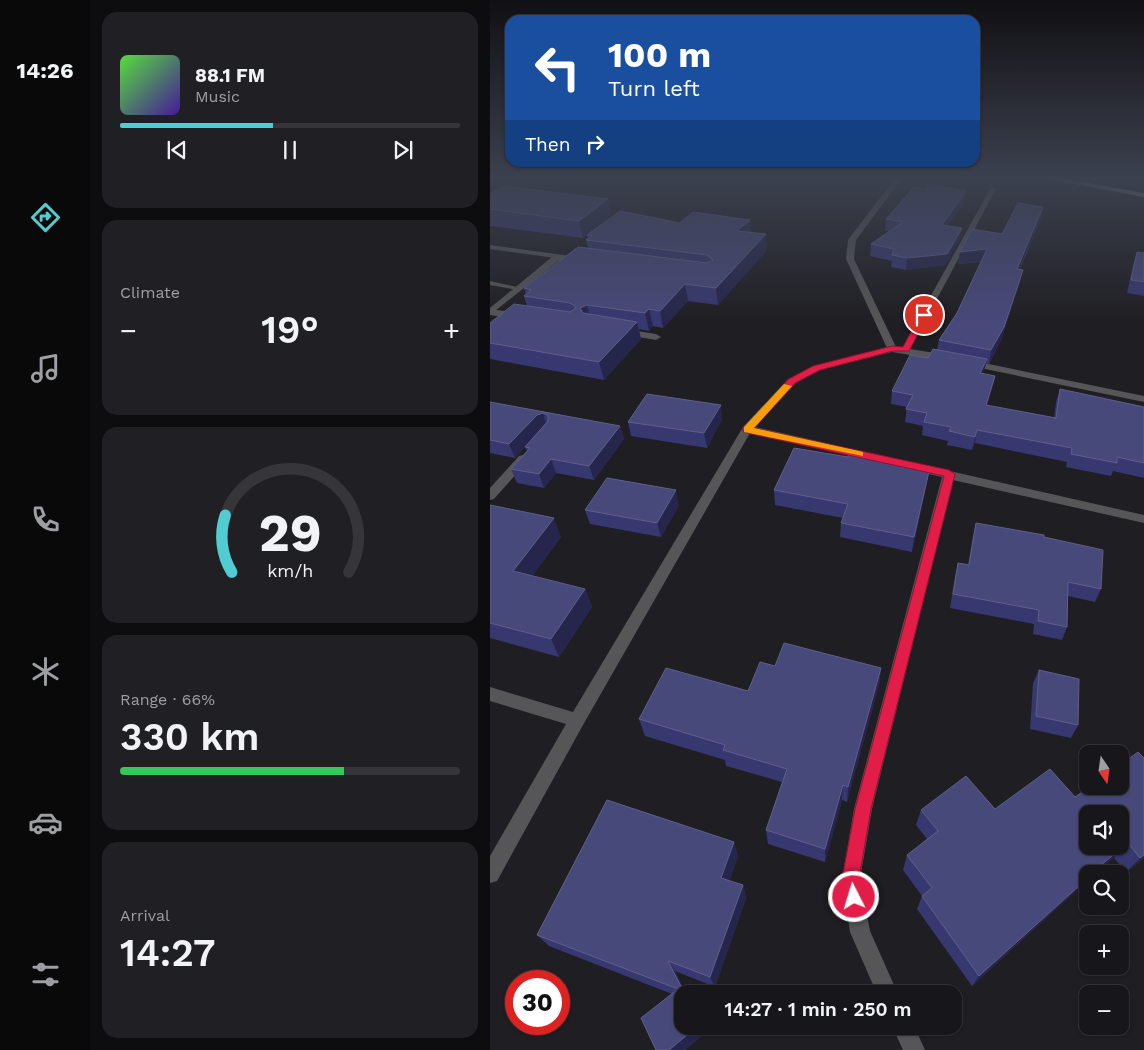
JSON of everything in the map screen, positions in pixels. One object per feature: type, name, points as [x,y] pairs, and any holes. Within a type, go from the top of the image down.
[{"type":"street","points":[[863,226],[852,240],[849,250],[854,269],[892,349]]},
{"type":"street","points":[[906,350],[973,226]]},
{"type":"street","points":[[490,247],[592,260]]},
{"type":"street","points":[[490,312],[554,259],[563,257]]},
{"type":"street","points":[[490,283],[518,288]]},
{"type":"street","points":[[490,312],[528,318]]},
{"type":"street","points":[[610,330],[656,337]]},
{"type":"street","points":[[490,874],[577,720],[747,430],[792,381],[808,372],[834,363],[892,349],[906,350],[1144,399]]},
{"type":"street","points":[[747,430],[1144,519]]},
{"type":"street","points":[[490,496],[528,453]]},
{"type":"street","points":[[884,985],[860,932],[851,879],[863,809],[949,474]]},
{"type":"street","points":[[490,694],[577,720]]},
{"type":"street","points":[[907,1035],[914,1050]]},
{"type":"building","points":[[599,226],[743,226],[737,231],[766,234],[716,288],[685,284],[660,311],[649,309],[645,313],[587,305],[580,308],[583,313],[637,322],[599,362],[490,343],[490,323],[514,304],[570,312],[575,309],[575,306],[570,303],[524,296],[531,290],[524,288],[578,247],[707,263],[713,260],[707,255],[586,240],[592,236],[587,235]]},
{"type":"building","points":[[897,226],[949,226],[962,228],[947,254],[907,258],[892,255],[894,249],[871,244]]},
{"type":"building","points":[[1006,226],[1035,226],[1017,269],[1023,270],[1004,327],[991,350],[939,340],[957,313],[987,249],[960,252],[972,229],[1002,234]]},
{"type":"building","points":[[1137,252],[1144,253],[1144,282],[1131,280]]},
{"type":"building","points":[[933,349],[987,359],[980,373],[995,376],[986,405],[1056,418],[1060,389],[1144,407],[1144,463],[1117,457],[1117,463],[1071,454],[1072,448],[977,430],[975,437],[949,431],[951,427],[924,422],[927,413],[906,409],[913,395],[892,391],[910,355],[928,358]]},
{"type":"building","points":[[647,394],[721,405],[704,433],[628,422]]},
{"type":"building","points":[[490,402],[620,426],[589,466],[551,459],[539,474],[511,469],[530,448],[525,447],[548,421],[548,415],[543,413],[537,415],[509,444],[490,440]]},
{"type":"building","points":[[794,448],[848,457],[849,454],[930,467],[914,537],[841,523],[848,504],[774,490]]},
{"type":"building","points":[[607,478],[676,490],[657,523],[585,510]]},
{"type":"building","points":[[490,505],[554,518],[513,571],[585,589],[551,639],[490,623]]},
{"type":"building","points":[[976,523],[1044,535],[1044,537],[1103,550],[1101,589],[1068,582],[1067,627],[1038,621],[1039,610],[953,594],[958,563],[969,565]]},
{"type":"building","points":[[784,643],[881,668],[848,787],[843,785],[825,849],[766,830],[787,769],[723,750],[725,745],[639,719],[666,668],[748,691],[760,662],[775,666]]},
{"type":"building","points":[[1039,670],[1079,679],[1078,725],[1036,716]]},
{"type":"building","points":[[1138,752],[1144,758],[1144,855],[1140,858],[1129,844],[1129,805],[1079,805],[1079,855],[1113,855],[1101,865],[1079,865],[1079,886],[979,976],[922,896],[932,888],[907,855],[938,831],[921,810],[966,776],[995,809],[1050,769],[1075,797],[1079,794],[1129,795],[1129,758]]},
{"type":"building","points":[[607,800],[734,842],[721,878],[743,885],[710,977],[668,961],[680,985],[674,985],[674,987],[537,935]]},
{"type":"building","points":[[674,992],[674,1035],[687,1035],[669,1050],[656,1050],[641,1018]]},
{"type":"slow traffic","points":[[787,386],[747,430],[859,454]]},
{"type":"route","points":[[854,897],[851,879],[863,809],[949,474],[747,430],[792,381],[817,368],[892,349],[906,350],[924,315]]}]
